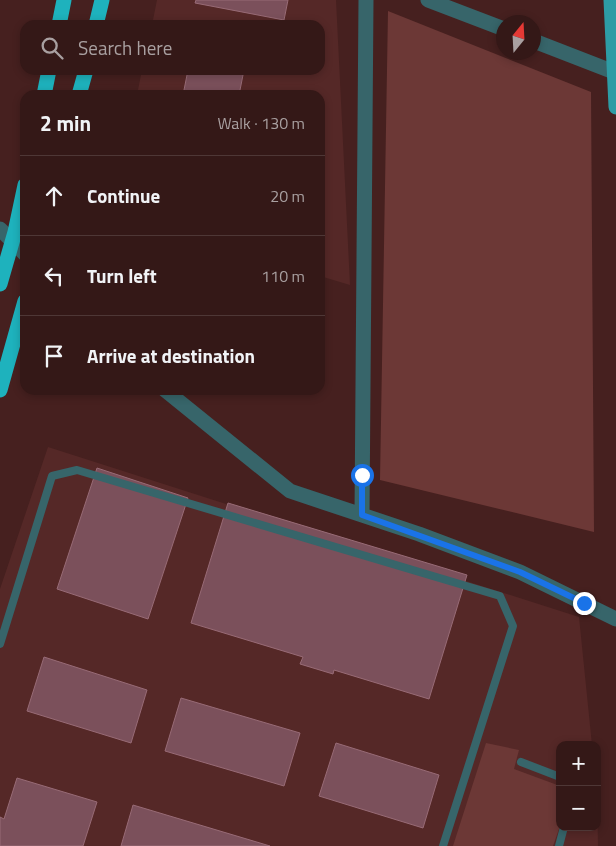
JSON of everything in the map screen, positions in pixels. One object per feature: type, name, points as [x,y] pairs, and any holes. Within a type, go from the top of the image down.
[{"type":"highway","points":[[60,20],[64,0]]},
{"type":"highway","points":[[97,20],[102,0]]},
{"type":"highway","points":[[45,90],[48,75]]},
{"type":"highway","points":[[80,90],[85,75]]},
{"type":"highway","points":[[0,284],[20,208]]},
{"type":"highway","points":[[0,390],[20,319]]},
{"type":"main road","points":[[611,0],[616,107]]},
{"type":"street","points":[[362,515],[366,0]]},
{"type":"street","points":[[428,0],[496,26]]},
{"type":"street","points":[[541,44],[614,72]]},
{"type":"street","points":[[0,229],[20,249]]},
{"type":"street","points":[[171,395],[290,491],[520,572],[616,619]]},
{"type":"lane","points":[[0,644],[52,476],[77,470],[500,596],[513,626],[443,846]]},
{"type":"lane","points":[[520,762],[556,775]]},
{"type":"lane","points":[[559,846],[563,831]]},
{"type":"shaded area","points":[[157,0],[336,0],[350,285],[325,278],[325,90],[138,90],[141,75],[325,75],[325,20],[153,20]]},
{"type":"shaded area","points":[[388,11],[496,54],[496,60],[511,60],[591,92],[594,532],[380,480]]},
{"type":"shaded area","points":[[48,447],[579,617],[592,741],[556,741],[556,831],[598,831],[598,846],[0,846],[0,589]]},
{"type":"shaded area","points":[[486,743],[519,750],[514,769],[556,785],[556,831],[558,831],[553,846],[453,846]]},
{"type":"building","points":[[196,0],[288,0],[284,20],[195,3]]},
{"type":"building","points":[[187,75],[243,75],[240,90],[184,90]]},
{"type":"building","points":[[97,468],[188,498],[148,619],[57,589]]},
{"type":"building","points":[[228,503],[467,575],[429,699],[334,670],[333,674],[300,664],[303,657],[191,623]]},
{"type":"building","points":[[44,657],[147,690],[131,743],[27,711]]},
{"type":"building","points":[[181,698],[300,733],[284,786],[165,751]]},
{"type":"building","points":[[336,743],[439,775],[423,828],[319,796]]},
{"type":"building","points":[[17,778],[97,802],[83,846],[0,846],[0,817],[4,819]]},
{"type":"building","points":[[133,805],[270,846],[121,846]]},
{"type":"route","points":[[362,475],[362,515],[520,572],[584,603]]}]
